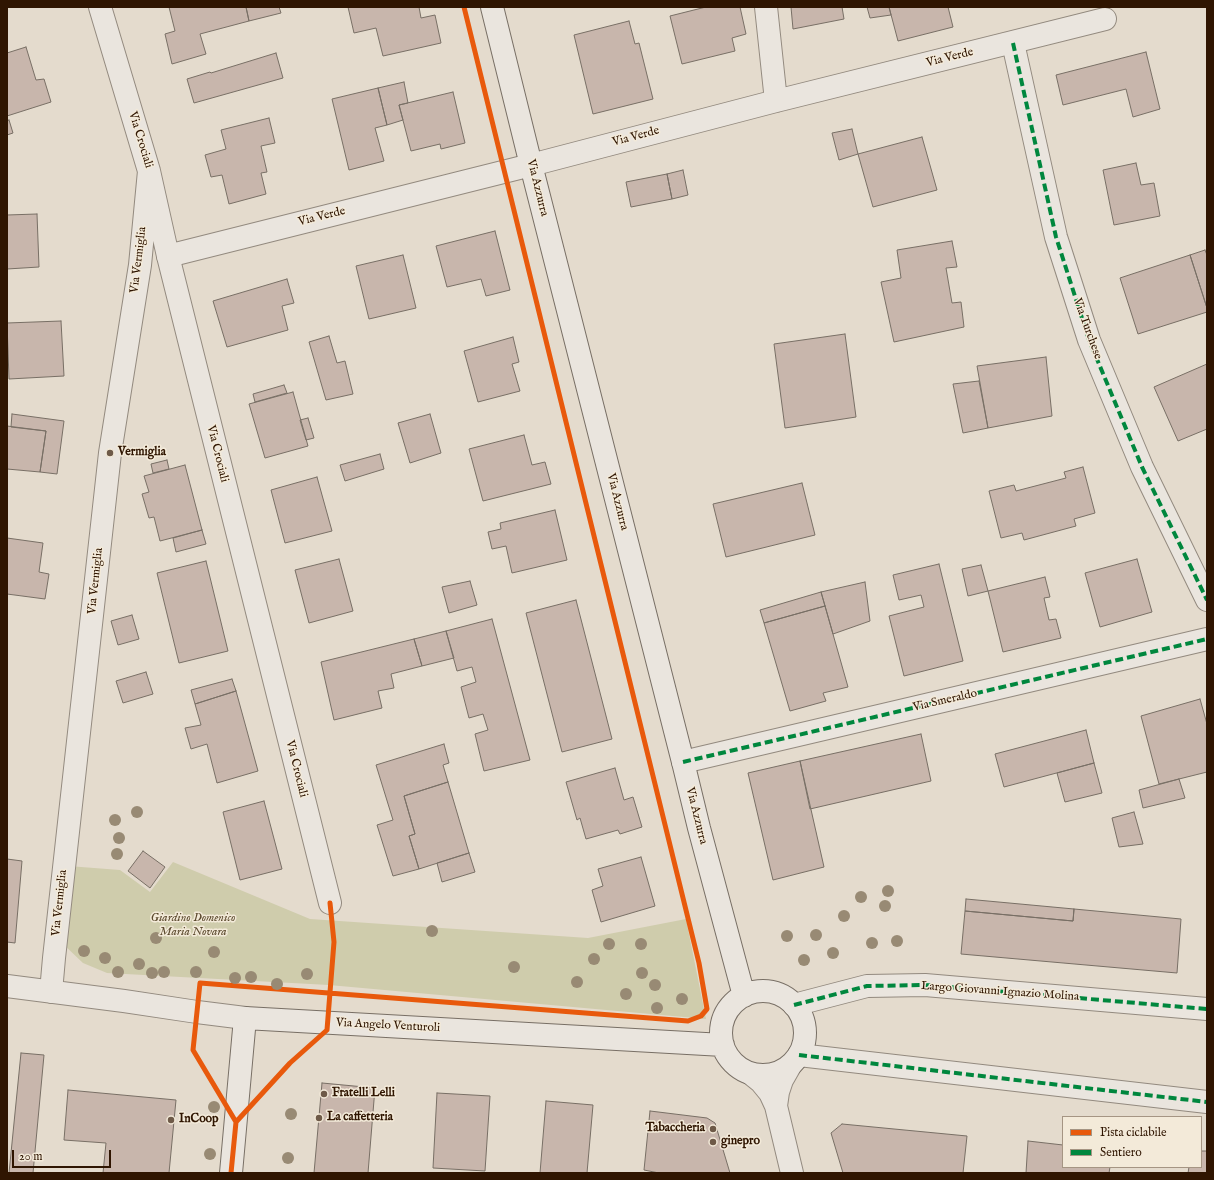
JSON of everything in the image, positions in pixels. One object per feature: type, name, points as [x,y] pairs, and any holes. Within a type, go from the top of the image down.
[{"type":"street","name":"Via Crociali","points":[[100,7],[149,171],[168,256],[330,903]]},
{"type":"street","name":"Via Azzurra","points":[[492,7],[699,828],[744,996]]},
{"type":"street","points":[[766,7],[776,101]]},
{"type":"street","name":"Via Verde","points":[[168,256],[1105,19]]},
{"type":"street","name":"Via Turchese","points":[[1013,43],[1056,237],[1089,340],[1142,467],[1207,600]]},
{"type":"street","name":"Via Vermiglia","points":[[51,992],[110,453],[140,265],[149,171]]},
{"type":"street","name":"Via Smeraldo","points":[[683,762],[1207,639]]},
{"type":"street","name":"Largo Giovanni Ignazio Molina","points":[[794,1005],[867,986],[925,985],[1207,1009]]},
{"type":"street","name":"Via Angelo Venturoli","points":[[7,986],[245,1018],[723,1045]]},
{"type":"street","points":[[776,1106],[782,1080],[795,1060],[804,1042],[805,1029],[802,1016],[794,1005],[783,996],[770,992],[757,992],[744,996],[732,1004],[724,1016],[721,1030],[723,1045],[728,1057],[738,1068],[751,1074],[761,1082],[770,1093],[776,1106],[792,1173]]},
{"type":"street","points":[[231,1173],[245,1018]]},
{"type":"street","points":[[751,1074],[765,1076],[779,1073],[795,1060],[1207,1102]]},
{"type":"green space","name":"Giardino Domenico Maria Novara","points":[[173,862],[310,919],[588,938],[686,919],[706,1019],[329,985],[107,973],[83,963],[62,943],[68,866],[120,870],[150,892]]},
{"type":"building","points":[[169,7],[246,7],[249,21],[200,34],[206,54],[172,64],[165,34],[175,31]]},
{"type":"building","points":[[246,7],[279,7],[281,13],[249,21]]},
{"type":"building","points":[[348,7],[419,7],[421,18],[435,15],[441,43],[383,56],[376,28],[354,33]]},
{"type":"building","points":[[706,7],[740,7],[746,34],[732,38],[735,51],[682,64],[670,16]]},
{"type":"building","points":[[791,7],[842,7],[844,19],[793,29]]},
{"type":"building","points":[[867,7],[889,7],[891,15],[870,18]]},
{"type":"building","points":[[889,7],[948,7],[953,27],[898,41]]},
{"type":"building","points":[[629,21],[635,44],[639,43],[653,99],[593,114],[574,35]]},
{"type":"building","points":[[26,47],[36,80],[44,79],[51,102],[7,116],[7,53]]},
{"type":"building","points":[[1146,52],[1160,109],[1133,117],[1126,89],[1063,105],[1056,75]]},
{"type":"building","points":[[276,53],[283,78],[194,103],[187,79]]},
{"type":"building","points":[[404,82],[408,103],[399,105],[403,120],[387,125],[378,88]]},
{"type":"building","points":[[378,88],[387,125],[375,128],[384,161],[349,170],[332,99]]},
{"type":"building","points":[[453,92],[465,143],[441,149],[440,144],[411,151],[399,105]]},
{"type":"building","points":[[269,118],[275,143],[261,146],[267,172],[261,173],[266,194],[229,204],[222,175],[211,177],[205,155],[226,149],[221,130]]},
{"type":"building","points":[[9,120],[13,133],[7,135],[7,121]]},
{"type":"building","points":[[852,129],[858,154],[839,160],[832,133]]},
{"type":"building","points":[[922,137],[937,190],[873,207],[858,154]]},
{"type":"building","points":[[1136,163],[1141,185],[1154,183],[1160,216],[1114,225],[1103,170]]},
{"type":"building","points":[[683,170],[688,195],[672,199],[667,174]]},
{"type":"building","points":[[667,174],[672,199],[631,207],[626,182]]},
{"type":"building","points":[[37,214],[39,267],[7,269],[7,215]]},
{"type":"building","points":[[495,231],[510,290],[486,296],[481,279],[447,287],[436,246]]},
{"type":"building","points":[[952,241],[957,267],[946,268],[952,303],[961,302],[964,327],[894,342],[881,282],[901,278],[897,250]]},
{"type":"building","points":[[1205,250],[1207,255],[1207,308],[1190,255]]},
{"type":"building","points":[[403,255],[416,308],[369,319],[356,266]]},
{"type":"building","points":[[1190,255],[1207,312],[1138,334],[1120,278]]},
{"type":"building","points":[[287,279],[294,303],[282,306],[288,330],[227,347],[213,301]]},
{"type":"building","points":[[61,321],[64,376],[9,379],[7,323]]},
{"type":"building","points":[[845,334],[856,417],[785,428],[774,344]]},
{"type":"building","points":[[329,336],[337,363],[345,361],[353,394],[326,400],[309,342]]},
{"type":"building","points":[[513,337],[519,362],[512,364],[520,391],[478,402],[464,351]]},
{"type":"building","points":[[1046,357],[1052,416],[988,428],[977,366]]},
{"type":"building","points":[[1207,364],[1207,429],[1178,441],[1154,387]]},
{"type":"building","points":[[979,381],[988,428],[963,433],[953,384]]},
{"type":"building","points":[[284,385],[287,393],[255,402],[253,394]]},
{"type":"building","points":[[293,392],[308,446],[265,458],[249,404]]},
{"type":"building","points":[[12,414],[64,421],[57,474],[40,472],[46,431],[11,427]]},
{"type":"building","points":[[430,414],[441,453],[410,463],[398,423]]},
{"type":"building","points":[[308,418],[314,438],[306,440],[300,420]]},
{"type":"building","points":[[7,426],[46,431],[40,472],[7,469]]},
{"type":"building","points":[[524,435],[532,465],[545,462],[551,484],[483,501],[469,449]]},
{"type":"building","points":[[380,454],[384,469],[345,481],[340,465]]},
{"type":"building","points":[[167,460],[169,469],[153,473],[151,464]]},
{"type":"building","points":[[185,465],[202,530],[160,541],[154,517],[149,518],[142,494],[149,492],[144,476]]},
{"type":"building","points":[[1083,467],[1095,513],[1074,519],[1076,526],[1024,540],[1022,533],[1001,538],[989,491],[1014,485],[1016,491],[1066,478],[1064,472]]},
{"type":"building","points":[[317,477],[332,531],[285,543],[271,490]]},
{"type":"building","points":[[802,483],[815,535],[726,557],[713,504]]},
{"type":"building","points":[[555,510],[567,560],[512,573],[506,546],[492,549],[488,532],[501,529],[500,523]]},
{"type":"building","points":[[202,530],[206,544],[176,552],[173,538]]},
{"type":"building","points":[[7,538],[43,543],[39,572],[49,574],[45,599],[7,594]]},
{"type":"building","points":[[339,559],[353,611],[309,623],[295,570]]},
{"type":"building","points":[[1137,559],[1152,612],[1100,627],[1085,573]]},
{"type":"building","points":[[206,561],[228,651],[179,663],[157,573]]},
{"type":"building","points":[[939,564],[963,661],[904,676],[889,616],[924,607],[921,595],[899,600],[893,575]]},
{"type":"building","points":[[981,565],[988,591],[968,596],[962,569]]},
{"type":"building","points":[[1045,577],[1050,597],[1044,598],[1049,620],[1056,619],[1061,638],[1003,652],[988,591]]},
{"type":"building","points":[[470,581],[477,605],[449,613],[442,587]]},
{"type":"building","points":[[865,582],[870,621],[833,634],[821,592]]},
{"type":"building","points":[[821,592],[825,606],[764,623],[760,610]]},
{"type":"building","points":[[576,600],[612,739],[562,752],[526,613]]},
{"type":"building","points":[[825,606],[848,687],[823,693],[826,701],[790,711],[764,623]]},
{"type":"building","points":[[132,615],[139,639],[118,645],[111,621]]},
{"type":"building","points":[[492,619],[530,760],[484,771],[475,734],[488,730],[483,714],[469,718],[461,687],[476,682],[472,667],[457,671],[446,631]]},
{"type":"building","points":[[446,631],[454,658],[422,666],[414,639]]},
{"type":"building","points":[[414,639],[422,666],[391,674],[394,688],[378,691],[382,708],[334,720],[321,662]]},
{"type":"building","points":[[146,672],[153,694],[123,703],[116,681]]},
{"type":"building","points":[[232,679],[236,691],[195,704],[191,690]]},
{"type":"building","points":[[236,691],[258,771],[217,783],[207,744],[191,749],[185,728],[201,725],[195,704]]},
{"type":"building","points":[[1200,699],[1207,724],[1207,772],[1159,784],[1141,716]]},
{"type":"building","points":[[1086,730],[1094,763],[1004,787],[995,754]]},
{"type":"building","points":[[921,734],[931,781],[810,809],[800,761]]},
{"type":"building","points":[[444,744],[449,763],[443,765],[448,782],[404,796],[415,834],[409,836],[419,869],[393,876],[377,825],[393,820],[376,765]]},
{"type":"building","points":[[800,761],[824,867],[773,880],[748,773]]},
{"type":"building","points":[[1094,763],[1102,793],[1065,802],[1057,773]]},
{"type":"building","points":[[615,768],[624,800],[633,797],[642,827],[620,834],[618,830],[586,839],[580,818],[577,820],[566,782]]},
{"type":"building","points":[[1179,779],[1185,798],[1143,808],[1139,790]]},
{"type":"building","points":[[448,782],[469,853],[419,869],[409,836],[415,834],[404,796]]},
{"type":"building","points":[[264,801],[282,869],[240,880],[223,812]]},
{"type":"building","points":[[1134,812],[1143,844],[1119,847],[1112,818]]},
{"type":"building","points":[[143,851],[165,867],[150,888],[128,871]]},
{"type":"building","points":[[469,853],[475,872],[442,882],[437,863]]},
{"type":"building","points":[[641,857],[655,906],[601,922],[592,890],[603,886],[598,869]]},
{"type":"building","points":[[7,859],[22,861],[15,943],[7,942]]},
{"type":"building","points":[[966,899],[1074,909],[1073,921],[965,911]]},
{"type":"building","points":[[1074,909],[1181,919],[1177,973],[961,954],[965,911],[1073,921]]},
{"type":"building","points":[[21,1053],[44,1055],[33,1173],[9,1173]]},
{"type":"building","points":[[322,1083],[375,1088],[368,1173],[314,1173]]},
{"type":"building","points":[[68,1090],[176,1100],[169,1173],[103,1173],[106,1143],[64,1140]]},
{"type":"building","points":[[437,1093],[490,1096],[485,1171],[433,1168]]},
{"type":"building","points":[[546,1101],[593,1105],[587,1173],[540,1173]]},
{"type":"building","points":[[650,1111],[707,1118],[715,1123],[730,1173],[659,1173],[644,1170]]},
{"type":"building","points":[[842,1124],[967,1136],[963,1173],[843,1173],[831,1133]]},
{"type":"building","points":[[1028,1141],[1062,1145],[1062,1168],[1110,1168],[1109,1173],[1026,1173]]},
{"type":"building","points":[[1202,1151],[1207,1151],[1207,1173],[1188,1173],[1189,1168],[1202,1168]]},
{"type":"marked path","points":[[1013,43],[1056,237],[1089,340],[1142,467],[1207,600]]},
{"type":"marked path","points":[[683,762],[1207,639]]},
{"type":"marked path","points":[[794,1005],[867,986],[925,985],[1207,1009]]},
{"type":"marked path","points":[[799,1055],[1207,1102]]},
{"type":"cycle path","points":[[236,1122],[193,1050],[200,983],[688,1021],[701,1016],[707,1009],[699,963],[464,7]]},
{"type":"cycle path","points":[[236,1122],[290,1063],[327,1030],[334,942],[330,903]]},
{"type":"cycle path","points":[[231,1173],[236,1122]]},
{"type":"place","name":"Vermiglia","points":[[110,453]]},
{"type":"place","name":"Fratelli Lelli","points":[[324,1094]]},
{"type":"place","name":"La caffetteria","points":[[319,1118]]},
{"type":"place","name":"InCoop","points":[[171,1120]]},
{"type":"place","name":"Tabaccheria","points":[[713,1129]]},
{"type":"place","name":"ginepro","points":[[713,1142]]}]
